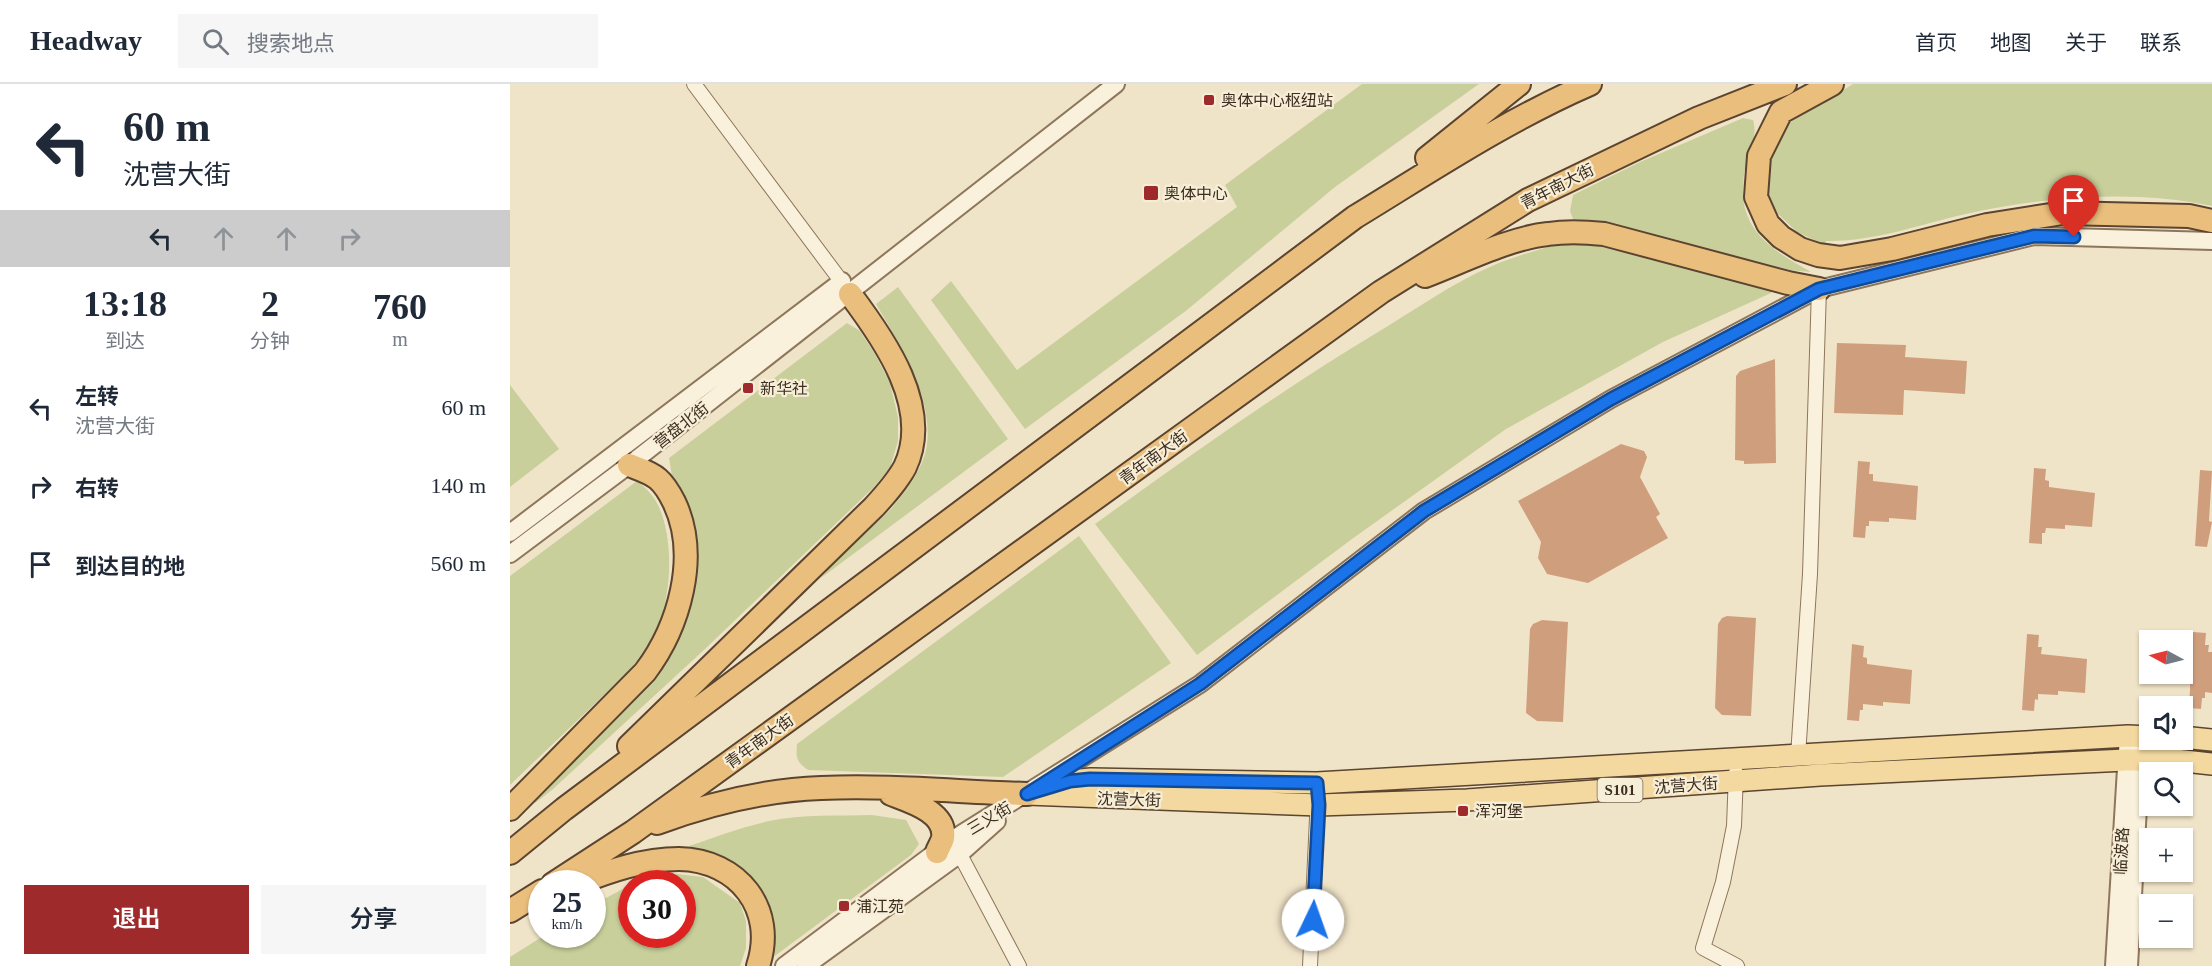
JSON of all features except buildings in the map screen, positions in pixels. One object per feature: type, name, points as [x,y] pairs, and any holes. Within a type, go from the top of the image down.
[{"type":"highway","points":[[510,853],[564,809],[1355,217],[1519,84]]},
{"type":"highway","points":[[1355,217],[1462,151],[1543,105],[1590,84]]},
{"type":"highway","name":"青年南大街","points":[[575,870],[633,832],[1381,292],[1528,200],[1699,118],[1785,84]]},
{"type":"highway","points":[[1832,84],[1781,112],[1759,156],[1756,197],[1768,224],[1781,237],[1800,249],[1818,255],[1840,258],[1892,249],[1987,225],[2063,213],[2189,216],[2212,221]]},
{"type":"highway","points":[[1381,292],[1521,240],[1548,234],[1579,232],[1604,234],[1663,248],[1788,283],[1819,289]]},
{"type":"highway","points":[[564,809],[874,507],[890,489],[904,467],[911,450],[912,431],[907,395],[891,352],[846,287]]},
{"type":"highway","points":[[510,809],[645,672],[663,647],[669,632],[682,584],[684,558],[682,523],[671,496],[659,479],[629,465]]},
{"type":"highway","points":[[633,832],[707,807],[774,792],[821,788],[879,788],[1027,794]]},
{"type":"highway","points":[[879,788],[927,809],[941,827],[943,838],[950,848]]},
{"type":"highway","points":[[606,872],[620,867],[650,862],[685,860],[715,867],[740,883],[756,902],[763,932],[758,966]]},
{"type":"main road","name":"沈营大街","points":[[1027,794],[1070,781],[1090,779],[1317,783],[2139,737]]},
{"type":"main road","points":[[2193,738],[2212,740]]},
{"type":"main road","name":"沈营大街","points":[[1027,794],[1319,805],[1467,800],[1820,775],[2134,760],[2212,764]]},
{"type":"street","points":[[694,84],[846,287],[1116,84]]},
{"type":"street","name":"三义街","points":[[784,966],[1027,794],[1200,684],[1424,511],[1611,399],[1819,289],[2034,236],[2212,241]]},
{"type":"street","name":"营盘北街","points":[[510,554],[629,465],[846,287]]},
{"type":"street","name":"营盘北街","points":[[510,533],[846,287]]},
{"type":"street","points":[[1798,756],[1810,574],[1819,289]]},
{"type":"street","points":[[2129,966],[2134,760],[2139,741]]},
{"type":"street","points":[[1735,759],[1734,826],[1723,882],[1703,948],[1737,966]]},
{"type":"street","name":"临波路","points":[[2114,966],[2134,760]]},
{"type":"street","points":[[1310,966],[1319,805],[1317,783]]},
{"type":"street","points":[[950,848],[1018,966]]},
{"type":"street","name":"三义街","points":[[806,966],[950,848]]},
{"type":"green space","points":[[1362,84],[1479,84],[1335,187],[1187,310],[1025,429],[931,300],[951,281],[1017,370],[1237,207],[1225,185]]},
{"type":"green space","points":[[1853,84],[2212,84],[2212,206],[2183,201],[2123,197],[2034,202],[1975,212],[1883,235],[1826,241],[1825,245],[1797,232],[1777,213],[1768,194],[1770,158],[1786,125]]},
{"type":"green space","points":[[1743,118],[1753,120],[1755,132],[1744,177],[1743,192],[1749,220],[1756,231],[1775,250],[1811,272],[1776,269],[1613,224],[1573,219],[1570,211],[1573,195],[1640,162]]},
{"type":"green space","points":[[1562,243],[1615,249],[1667,260],[1771,288],[1771,293],[1663,342],[1506,429],[1352,539],[1197,655],[1095,524],[1270,401],[1448,289],[1501,262]]},
{"type":"green space","points":[[898,287],[1008,439],[821,578],[852,544],[885,515],[900,498],[916,476],[926,452],[927,426],[920,389],[904,353],[876,304]]},
{"type":"green space","points":[[847,323],[860,331],[890,383],[898,417],[898,441],[890,468],[873,488],[705,649],[535,803],[535,797],[677,631],[680,501],[669,458]]},
{"type":"green space","points":[[510,385],[559,449],[510,487]]},
{"type":"green space","points":[[637,481],[656,501],[667,534],[668,584],[666,600],[657,628],[629,671],[510,785],[510,576]]},
{"type":"green space","points":[[1079,536],[1171,663],[1003,777],[808,770],[799,762],[797,744]]},
{"type":"green space","points":[[872,815],[906,820],[919,844],[911,855],[772,958],[770,915],[767,902],[754,879],[724,859],[689,846],[769,821],[808,816]]},
{"type":"green space","points":[[696,876],[703,877],[740,903],[746,921],[746,948],[740,966],[510,966],[510,957],[528,946],[528,948],[606,948],[606,898],[618,892],[618,948],[696,948]]},
{"type":"place","name":"奥体中心枢纽站","points":[[1209,100]]},
{"type":"place","name":"奥体中心","points":[[1151,193]]},
{"type":"place","name":"新华社","points":[[748,388]]},
{"type":"place","name":"浑河堡","points":[[1463,811]]},
{"type":"place","name":"浦江苑","points":[[844,906]]},
{"type":"route","points":[[1313,920],[1319,805],[1317,783],[1090,779],[1070,781],[1027,794],[1200,684],[1424,511],[1611,399],[1819,289],[2034,236],[2074,237]]}]
